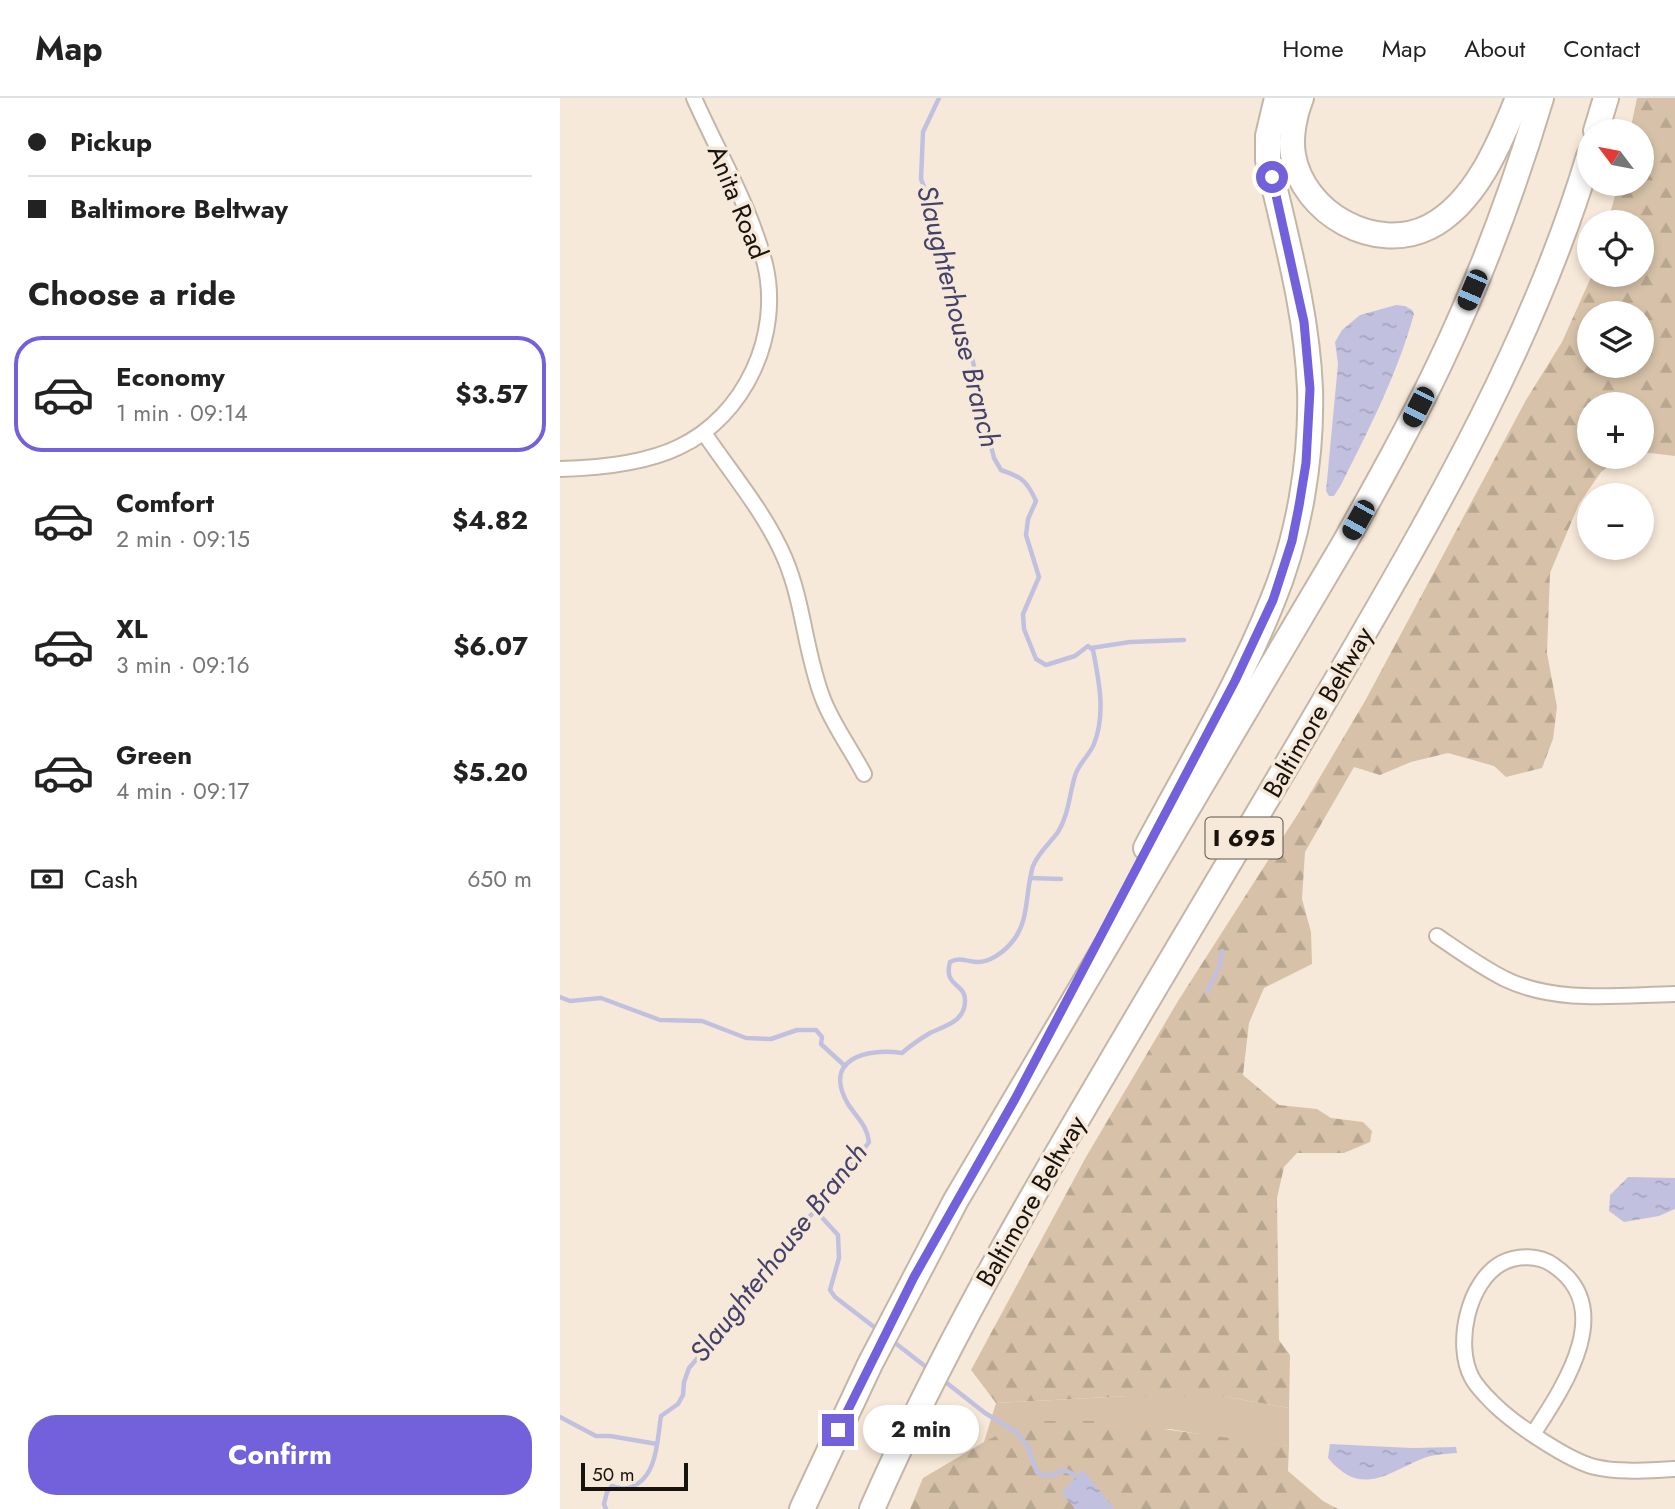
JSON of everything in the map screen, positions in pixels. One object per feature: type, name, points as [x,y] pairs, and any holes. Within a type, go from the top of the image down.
[{"type":"highway","points":[[1015,1099],[1257,636],[1273,600],[1292,541],[1306,463],[1310,389],[1304,322],[1268,160],[1268,136],[1277,98]]},
{"type":"highway","points":[[1301,98],[1296,109],[1293,154],[1298,172],[1308,191],[1329,214],[1349,225],[1366,233],[1390,236],[1410,234],[1429,227],[1458,205],[1478,178],[1505,131],[1518,98]]},
{"type":"highway","name":"I 695","points":[[802,1509],[914,1277],[1015,1099],[1395,453],[1441,362],[1482,266],[1521,164],[1541,98]]},
{"type":"highway","points":[[1600,119],[1606,98]]},
{"type":"highway","name":"Baltimore Beltway","points":[[872,1509],[894,1459],[1020,1217],[1286,768],[1452,480],[1500,385],[1541,291],[1577,190]]},
{"type":"street","name":"Anita Road","points":[[560,469],[621,464],[654,457],[678,448],[704,433],[727,410],[756,365],[765,340],[768,293],[765,267],[759,243],[694,98]]},
{"type":"street","points":[[704,433],[772,533],[785,558],[800,603],[811,658],[824,700],[864,774]]},
{"type":"street","points":[[1437,936],[1485,968],[1532,989],[1559,995],[1585,996],[1675,994]]},
{"type":"street","points":[[1533,1434],[1568,1378],[1578,1355],[1581,1300],[1575,1284],[1548,1261],[1516,1258],[1491,1271],[1477,1291],[1468,1312],[1464,1352],[1471,1376],[1482,1392],[1503,1413],[1533,1434],[1580,1463],[1620,1471],[1675,1469]]},
{"type":"green space","points":[[1637,98],[1675,98],[1675,456],[1654,453],[1654,392],[1577,392],[1577,469],[1605,469],[1593,483],[1577,483],[1577,509],[1550,573],[1547,653],[1557,707],[1553,739],[1542,768],[1506,777],[1494,766],[1448,753],[1411,762],[1380,775],[1354,767],[1305,852],[1302,899],[1311,932],[1312,964],[1264,988],[1249,1023],[1243,1075],[1279,1105],[1317,1109],[1331,1118],[1363,1122],[1372,1131],[1370,1142],[1344,1153],[1297,1153],[1284,1167],[1277,1198],[1279,1340],[1290,1355],[1289,1408],[1221,1396],[1127,1396],[996,1403],[971,1370],[1086,1157],[1178,1001],[1301,809],[1365,701],[1526,400],[1562,342],[1577,308],[1577,378],[1654,378],[1654,301],[1580,301],[1587,287],[1654,287],[1654,210],[1611,210],[1615,196],[1654,196],[1654,119],[1633,119]]},
{"type":"green space","points":[[1127,1396],[1221,1396],[1289,1408],[1289,1446],[1239,1441],[1170,1429],[984,1442],[996,1403]]},
{"type":"green space","points":[[1026,1421],[1104,1421],[1289,1446],[1288,1471],[1323,1501],[1338,1509],[910,1509],[923,1478]]},
{"type":"water","points":[[1396,305],[1405,306],[1414,314],[1407,337],[1362,443],[1341,485],[1334,496],[1329,496],[1326,491],[1338,364],[1335,342],[1342,330],[1360,315]]},
{"type":"water","points":[[1628,1177],[1675,1178],[1675,1209],[1659,1216],[1624,1222],[1609,1211],[1610,1195]]},
{"type":"water","points":[[1330,1444],[1456,1447],[1457,1453],[1428,1457],[1386,1475],[1363,1480],[1340,1470],[1328,1458]]},
{"type":"water","points":[[1083,1470],[1114,1509],[1076,1509],[1061,1493]]},
{"type":"waterway","name":"Slaughterhouse Branch","points":[[606,1509],[604,1504],[607,1492],[612,1486],[626,1489],[638,1484],[651,1468],[661,1416],[678,1404],[683,1395],[689,1368],[738,1311],[779,1247],[822,1204],[833,1185],[846,1174],[869,1142],[864,1126],[841,1089],[840,1076],[844,1067],[862,1055],[902,1053],[930,1033],[958,1019],[965,1001],[962,991],[950,976],[950,962],[981,962],[991,959],[1005,949],[1018,934],[1033,866],[1062,825],[1076,772],[1092,748],[1098,733],[1101,709],[1093,650],[1088,646],[1075,656],[1046,665],[1036,659],[1024,629],[1023,614],[1039,577],[1026,535],[1028,519],[1036,501],[1023,481],[1001,470],[994,458],[968,342],[940,260],[932,227],[929,200],[921,179],[923,132],[939,98]]},
{"type":"waterway","points":[[1091,648],[1130,642],[1184,640]]},
{"type":"waterway","points":[[1031,878],[1061,879]]},
{"type":"waterway","points":[[1207,991],[1219,968],[1222,951]]},
{"type":"waterway","points":[[560,997],[570,1001],[601,998],[660,1020],[702,1021],[746,1038],[771,1039],[797,1030],[816,1030],[822,1037],[821,1044],[845,1066]]},
{"type":"waterway","points":[[816,1211],[838,1235],[839,1258],[830,1290],[835,1297],[878,1330]]},
{"type":"waterway","points":[[890,1339],[930,1370]]},
{"type":"waterway","points":[[943,1380],[985,1413],[1015,1431],[1027,1445],[1037,1472],[1053,1475],[1067,1471],[1080,1478]]},
{"type":"waterway","points":[[560,1417],[596,1436],[657,1444]]},
{"type":"route","points":[[838,1430],[914,1277],[1015,1099],[1235,681],[1273,600],[1283,572],[1292,541],[1306,463],[1310,389],[1304,322],[1272,177]]}]
